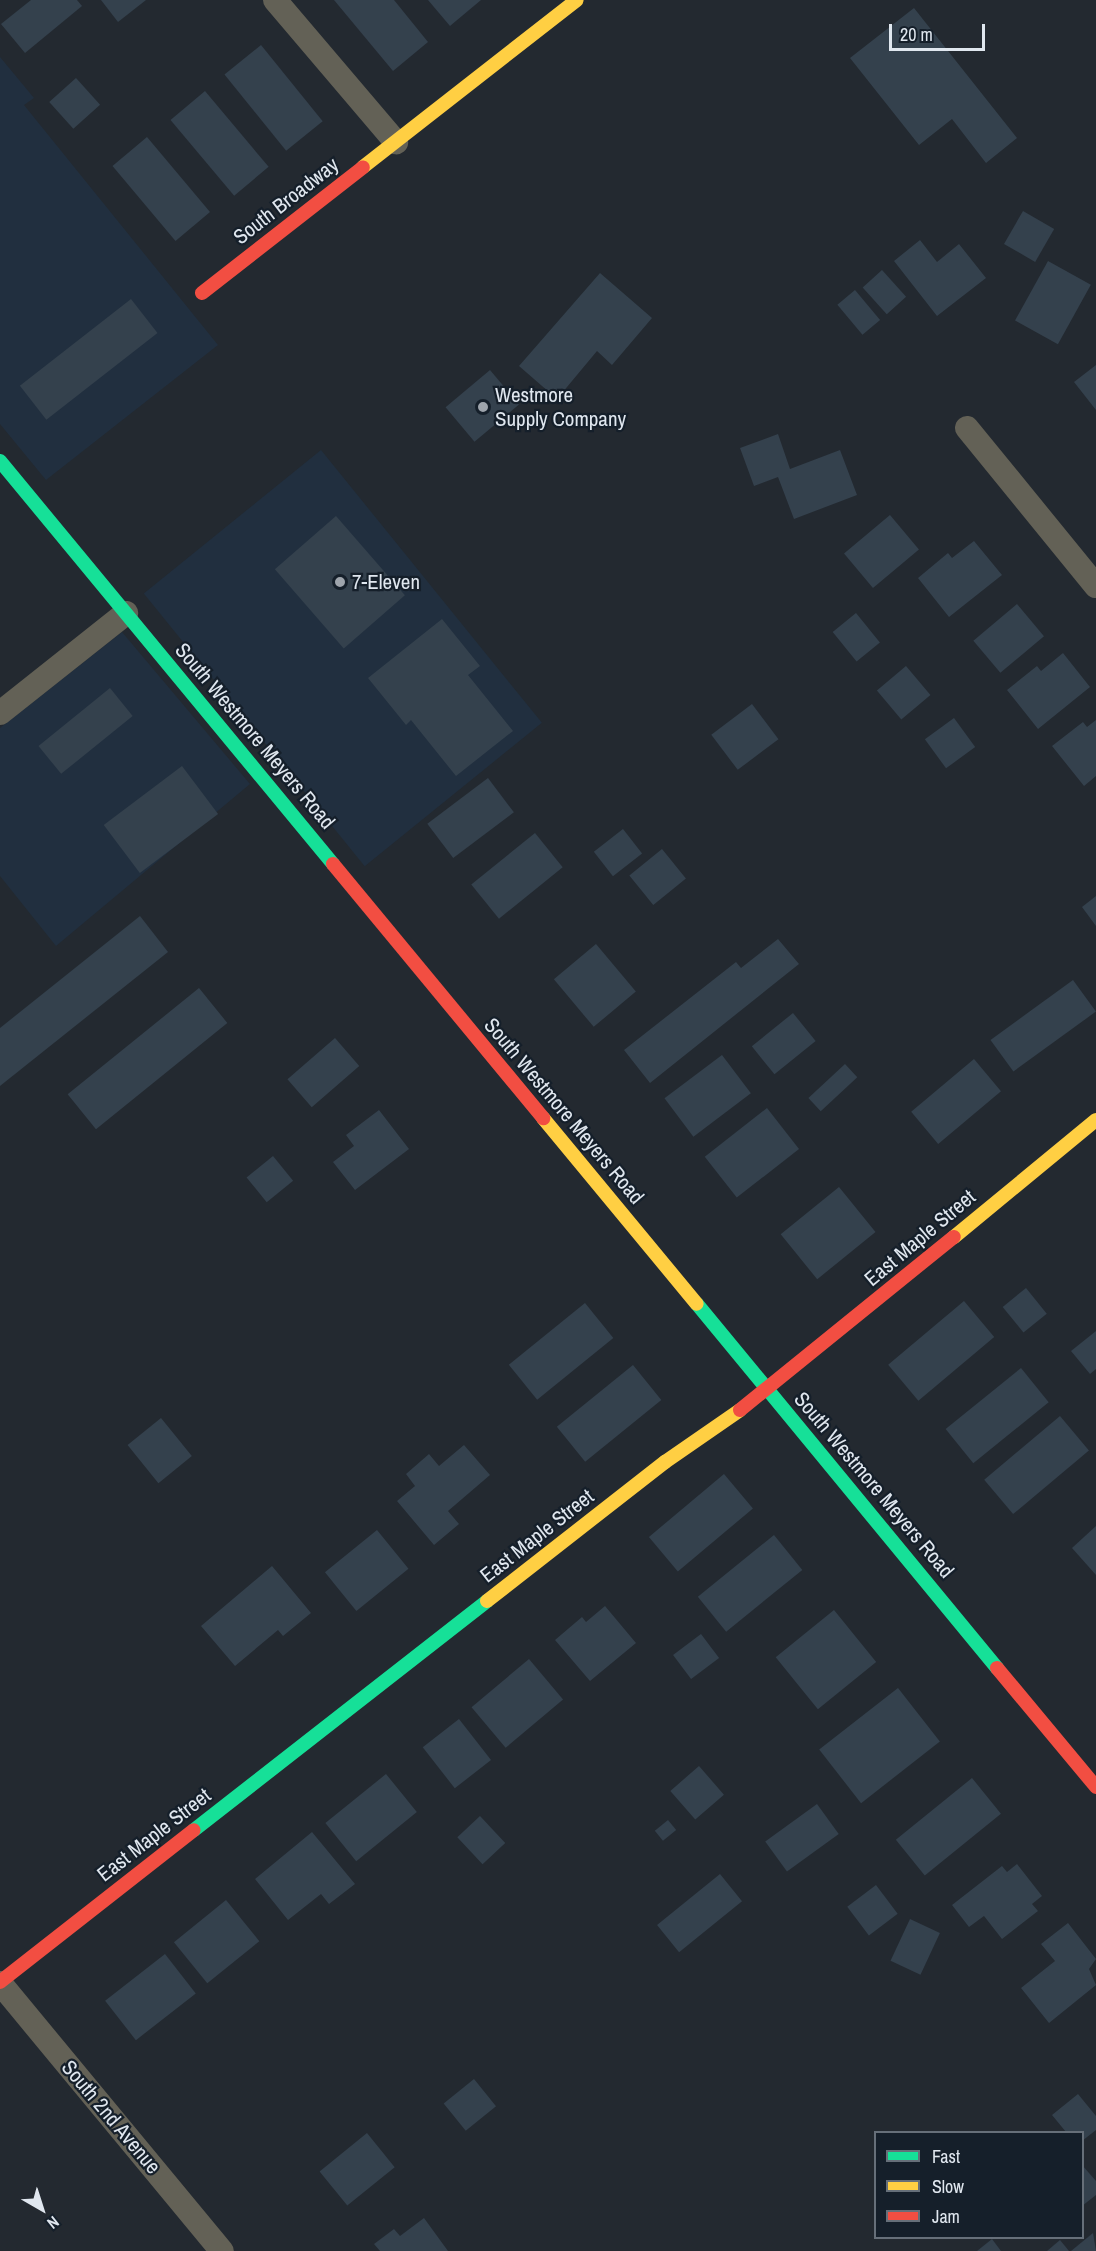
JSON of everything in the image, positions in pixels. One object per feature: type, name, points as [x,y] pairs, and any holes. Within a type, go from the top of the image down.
[{"type":"street","points":[[275,0],[396,141]]},
{"type":"street","name":"South Broadway","points":[[202,293],[577,0]]},
{"type":"street","points":[[967,428],[1096,586]]},
{"type":"street","name":"South Westmore Meyers Road","points":[[0,461],[1096,1787]]},
{"type":"street","points":[[0,713],[126,613]]},
{"type":"street","name":"East Maple Street","points":[[0,1983],[665,1462],[768,1390],[1096,1120]]},
{"type":"street","name":"South 2nd Avenue","points":[[0,1983],[222,2251]]},
{"type":"shaded area","points":[[0,57],[34,98],[24,105],[218,345],[46,480],[0,424]]},
{"type":"shaded area","points":[[321,450],[542,723],[365,866],[144,593]]},
{"type":"shaded area","points":[[122,632],[250,784],[56,946],[0,876],[0,728]]},
{"type":"building","points":[[31,0],[77,0],[82,6],[25,53],[1,24]]},
{"type":"building","points":[[101,0],[146,0],[118,22]]},
{"type":"building","points":[[334,0],[394,0],[428,42],[393,71]]},
{"type":"building","points":[[428,0],[481,0],[450,26]]},
{"type":"building","points":[[914,8],[1017,138],[986,163],[952,119],[919,145],[850,58]]},
{"type":"building","points":[[261,45],[323,121],[286,151],[224,75]]},
{"type":"building","points":[[76,78],[100,105],[73,129],[49,102]]},
{"type":"building","points":[[205,91],[269,167],[234,196],[171,120]]},
{"type":"building","points":[[147,137],[210,212],[176,241],[113,166]]},
{"type":"building","points":[[1023,211],[1054,229],[1035,262],[1004,244]]},
{"type":"building","points":[[920,240],[937,262],[959,244],[986,278],[937,316],[894,261]]},
{"type":"building","points":[[1048,261],[1091,285],[1058,344],[1015,320]]},
{"type":"building","points":[[882,270],[906,297],[887,314],[863,287]]},
{"type":"building","points":[[600,273],[652,318],[612,365],[597,351],[557,399],[519,366]]},
{"type":"building","points":[[855,290],[880,320],[862,335],[837,305]]},
{"type":"building","points":[[131,299],[157,333],[46,420],[20,386]]},
{"type":"building","points":[[1096,365],[1096,410],[1074,382]]},
{"type":"building","name":"Westmore Supply Company","points":[[490,370],[519,404],[474,442],[446,407]]},
{"type":"building","points":[[778,434],[790,469],[840,450],[857,495],[794,519],[778,477],[754,486],[740,448]]},
{"type":"building","points":[[890,515],[919,549],[873,588],[844,554]]},
{"type":"building","name":"7-Eleven","points":[[336,516],[405,595],[344,648],[275,569]]},
{"type":"building","points":[[974,541],[1002,575],[949,617],[918,578],[948,553],[952,558]]},
{"type":"building","points":[[1017,604],[1044,636],[1000,673],[973,641]]},
{"type":"building","points":[[856,613],[880,643],[857,661],[833,632]]},
{"type":"building","points":[[442,619],[480,666],[468,675],[513,731],[456,776],[411,720],[406,725],[368,678]]},
{"type":"building","points":[[1063,653],[1090,687],[1038,729],[1007,690],[1037,666],[1041,671]]},
{"type":"building","points":[[906,666],[930,695],[901,720],[877,690]]},
{"type":"building","points":[[110,688],[133,716],[61,774],[39,746]]},
{"type":"building","points":[[752,704],[778,739],[738,770],[711,735]]},
{"type":"building","points":[[954,718],[975,747],[946,768],[925,739]]},
{"type":"building","points":[[1096,720],[1096,776],[1084,786],[1052,746],[1083,722],[1087,727]]},
{"type":"building","points":[[182,766],[218,814],[140,873],[104,825]]},
{"type":"building","points":[[488,778],[514,812],[453,858],[427,824]]},
{"type":"building","points":[[623,829],[642,853],[613,876],[594,852]]},
{"type":"building","points":[[535,833],[563,867],[499,919],[471,885]]},
{"type":"building","points":[[662,849],[686,879],[653,905],[629,875]]},
{"type":"building","points":[[1096,896],[1096,926],[1082,907]]},
{"type":"building","points":[[140,916],[168,952],[0,1086],[0,1028]]},
{"type":"building","points":[[778,939],[799,964],[650,1083],[624,1050],[736,962],[741,968]]},
{"type":"building","points":[[596,944],[636,991],[594,1027],[554,979]]},
{"type":"building","points":[[1073,980],[1096,1012],[1013,1072],[990,1040]]},
{"type":"building","points":[[199,988],[227,1023],[96,1129],[68,1094]]},
{"type":"building","points":[[793,1013],[816,1041],[774,1074],[752,1046]]},
{"type":"building","points":[[335,1038],[359,1066],[312,1107],[287,1079]]},
{"type":"building","points":[[722,1055],[751,1093],[693,1137],[664,1098]]},
{"type":"building","points":[[974,1059],[1001,1091],[938,1144],[911,1112]]},
{"type":"building","points":[[845,1064],[857,1077],[821,1111],[808,1098]]},
{"type":"building","points":[[767,1108],[799,1149],[737,1198],[705,1157]]},
{"type":"building","points":[[379,1110],[409,1149],[355,1190],[333,1162],[354,1146],[346,1135]]},
{"type":"building","points":[[273,1156],[293,1181],[267,1202],[247,1177]]},
{"type":"building","points":[[839,1187],[876,1232],[817,1279],[781,1234]]},
{"type":"building","points":[[1026,1288],[1047,1314],[1023,1333],[1003,1307]]},
{"type":"building","points":[[964,1301],[994,1337],[918,1401],[888,1365]]},
{"type":"building","points":[[585,1303],[613,1338],[537,1400],[509,1365]]},
{"type":"building","points":[[1096,1331],[1096,1369],[1090,1374],[1071,1351]]},
{"type":"building","points":[[633,1365],[661,1400],[585,1462],[557,1427]]},
{"type":"building","points":[[1021,1368],[1049,1402],[973,1463],[946,1429]]},
{"type":"building","points":[[1060,1416],[1089,1450],[1013,1514],[984,1480]]},
{"type":"building","points":[[161,1418],[192,1456],[158,1483],[128,1445]]},
{"type":"building","points":[[464,1445],[490,1475],[448,1511],[459,1524],[434,1545],[397,1501],[415,1486],[406,1474],[429,1454],[439,1466]]},
{"type":"building","points":[[724,1474],[753,1508],[678,1571],[649,1537]]},
{"type":"building","points":[[1096,1526],[1096,1575],[1072,1548]]},
{"type":"building","points":[[377,1530],[408,1569],[356,1611],[325,1572]]},
{"type":"building","points":[[774,1535],[802,1570],[726,1632],[698,1597]]},
{"type":"building","points":[[272,1566],[311,1613],[283,1636],[278,1630],[235,1666],[201,1626]]},
{"type":"building","points":[[605,1606],[636,1643],[590,1681],[555,1640],[582,1617],[586,1622]]},
{"type":"building","points":[[834,1610],[876,1662],[818,1709],[776,1657]]},
{"type":"building","points":[[701,1634],[719,1658],[691,1679],[673,1655]]},
{"type":"building","points":[[529,1659],[563,1700],[506,1748],[472,1707]]},
{"type":"building","points":[[898,1688],[940,1742],[861,1803],[819,1750]]},
{"type":"building","points":[[459,1719],[491,1760],[455,1788],[423,1747]]},
{"type":"building","points":[[699,1766],[724,1795],[695,1820],[670,1791]]},
{"type":"building","points":[[386,1774],[417,1812],[356,1861],[325,1823]]},
{"type":"building","points":[[972,1778],[1001,1814],[925,1875],[896,1840]]},
{"type":"building","points":[[817,1804],[839,1834],[787,1872],[765,1842]]},
{"type":"building","points":[[480,1816],[505,1843],[483,1864],[457,1837]]},
{"type":"building","points":[[668,1820],[676,1830],[663,1841],[655,1831]]},
{"type":"building","points":[[312,1832],[355,1884],[329,1904],[321,1894],[288,1920],[255,1879]]},
{"type":"building","points":[[1017,1864],[1042,1896],[1032,1904],[1038,1911],[1002,1939],[984,1916],[969,1927],[952,1905],[1002,1866],[1007,1872]]},
{"type":"building","points":[[720,1874],[742,1901],[679,1952],[657,1925]]},
{"type":"building","points":[[876,1885],[898,1914],[869,1935],[847,1907]]},
{"type":"building","points":[[226,1900],[259,1941],[207,1983],[174,1942]]},
{"type":"building","points":[[910,1919],[940,1933],[920,1975],[891,1961]]},
{"type":"building","points":[[1068,1923],[1096,1959],[1089,1969],[1096,1985],[1049,2023],[1021,1988],[1055,1961],[1041,1944]]},
{"type":"building","points":[[165,1954],[196,1993],[136,2040],[105,2001]]},
{"type":"building","points":[[474,2079],[496,2106],[466,2131],[444,2104]]},
{"type":"building","points":[[1078,2094],[1096,2116],[1096,2130],[1084,2139],[1084,2131],[1065,2131],[1052,2115]]},
{"type":"building","points":[[367,2133],[395,2167],[347,2206],[320,2171]]},
{"type":"building","points":[[1084,2167],[1096,2181],[1096,2195],[1084,2204]]},
{"type":"building","points":[[424,2218],[448,2251],[380,2251],[374,2244],[394,2229],[400,2236]]},
{"type":"building","points":[[1093,2233],[1096,2251],[1071,2251]]},
{"type":"building","points":[[992,2239],[1001,2251],[977,2251]]},
{"type":"building","points":[[1060,2240],[1069,2251],[1047,2251]]},
{"type":"traffic: fast","points":[[0,461],[333,864]]},
{"type":"traffic: fast","points":[[697,1304],[997,1668]]},
{"type":"traffic: fast","points":[[194,1830],[487,1601]]},
{"type":"traffic: slow","points":[[363,167],[577,0]]},
{"type":"traffic: slow","points":[[543,1118],[697,1304]]},
{"type":"traffic: slow","points":[[954,1237],[1096,1120]]},
{"type":"traffic: slow","points":[[487,1601],[665,1462],[740,1410]]},
{"type":"traffic: jam","points":[[202,293],[363,167]]},
{"type":"traffic: jam","points":[[333,864],[543,1118]]},
{"type":"traffic: jam","points":[[740,1410],[954,1237]]},
{"type":"traffic: jam","points":[[997,1668],[1096,1787]]},
{"type":"traffic: jam","points":[[0,1982],[194,1830]]},
{"type":"place","name":"Westmore Supply Company","points":[[483,407]]},
{"type":"place","name":"7-Eleven","points":[[340,582]]}]
